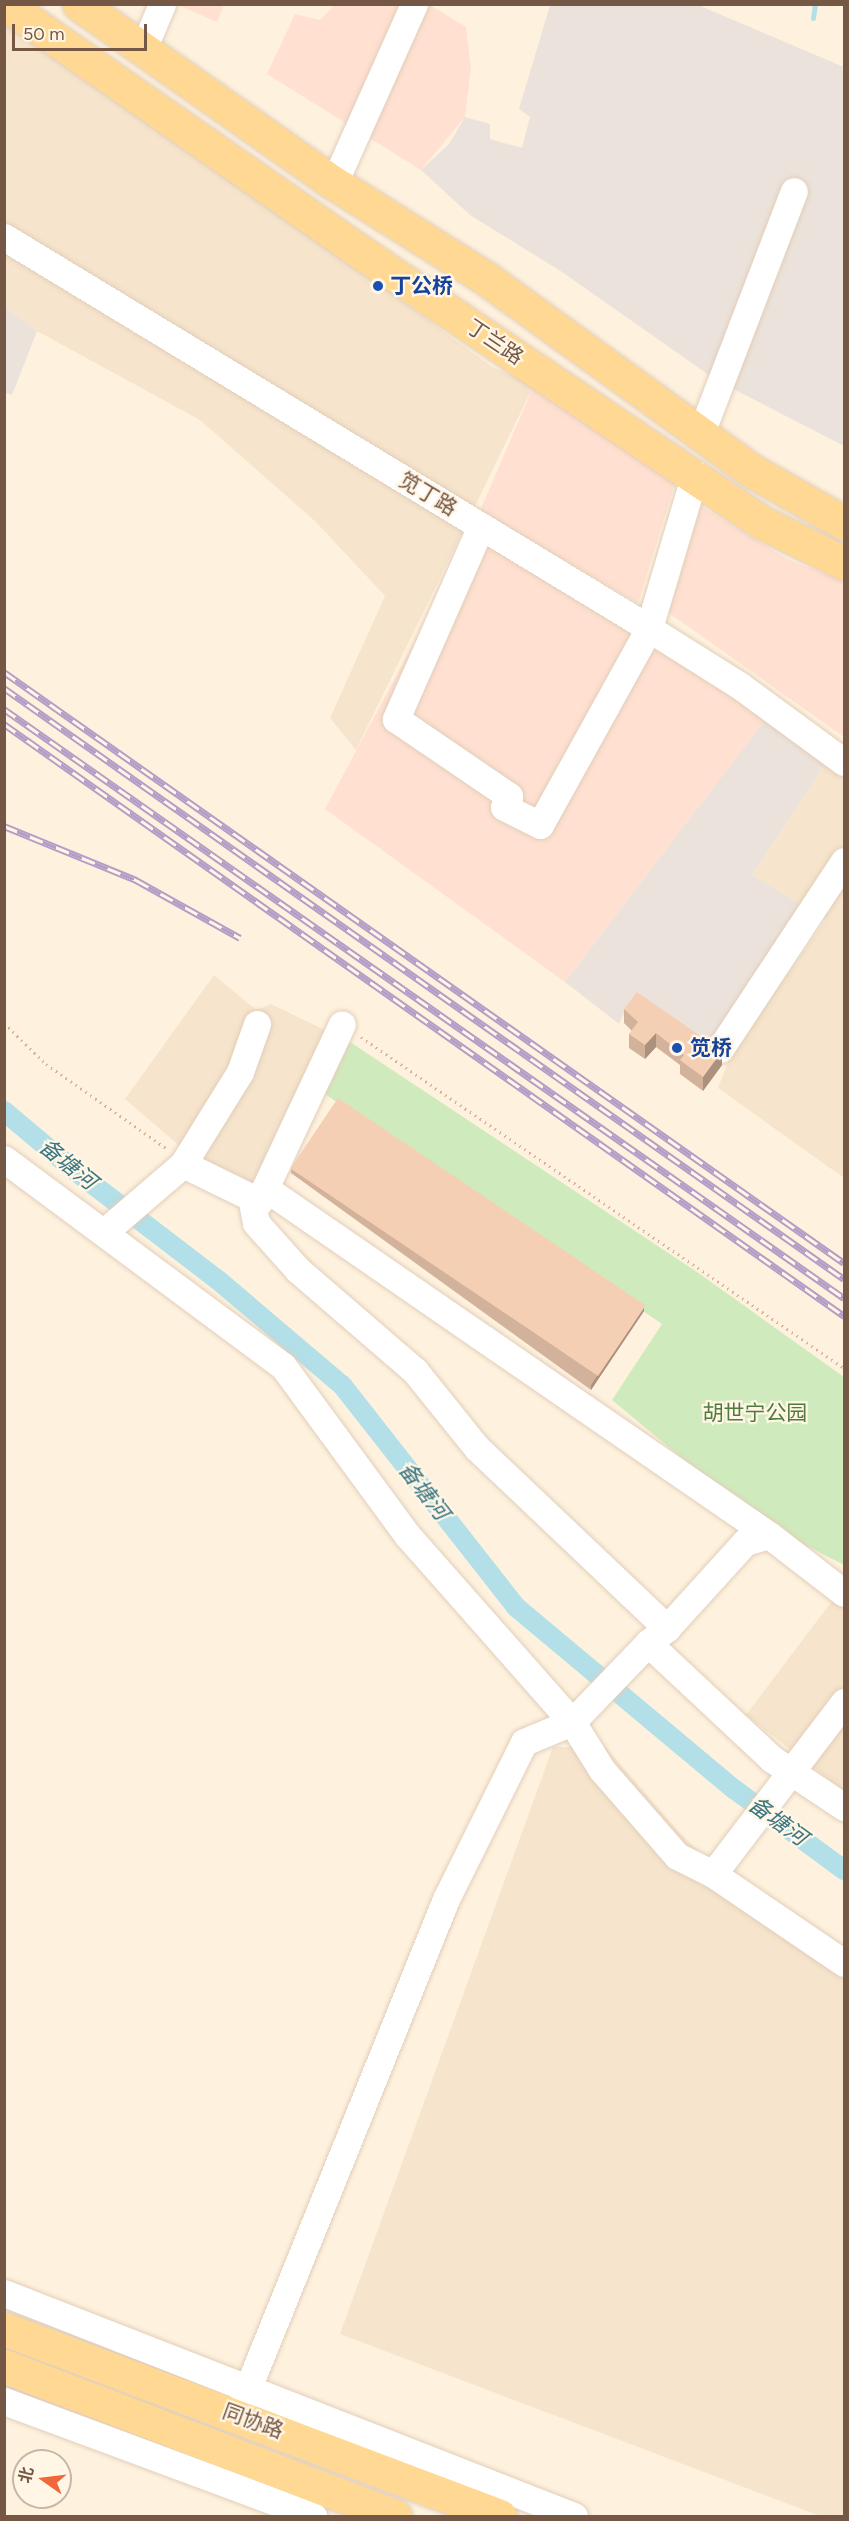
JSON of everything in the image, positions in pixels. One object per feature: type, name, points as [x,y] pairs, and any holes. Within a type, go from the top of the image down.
[{"type":"main road","name":"丁兰路","points":[[5,4],[362,253],[695,474],[763,522],[844,563]]},
{"type":"main road","points":[[79,4],[144,47],[334,183],[487,279],[701,434],[780,488],[844,524]]},
{"type":"main road","name":"同协路","points":[[4,2329],[243,2402],[500,2517]]},
{"type":"main road","name":"同协路","points":[[4,2366],[395,2517]]},
{"type":"street","points":[[144,47],[162,4]]},
{"type":"street","points":[[334,183],[414,4]]},
{"type":"street","points":[[701,434],[794,191]]},
{"type":"street","name":"笕丁路","points":[[4,237],[649,628],[739,685],[844,762]]},
{"type":"street","points":[[481,526],[396,719],[509,796],[504,807],[540,825],[649,628],[695,474]]},
{"type":"street","points":[[720,1049],[844,861]]},
{"type":"street","points":[[112,1226],[176,1170],[240,1072],[257,1024]]},
{"type":"street","points":[[342,1024],[258,1193],[256,1223],[298,1270],[415,1371],[477,1448],[649,1644],[772,1759],[844,1807]]},
{"type":"street","points":[[4,1159],[112,1226],[283,1366],[408,1536],[575,1719],[602,1770],[677,1856],[713,1874],[844,1963]]},
{"type":"street","points":[[176,1170],[258,1193],[769,1535],[844,1593]]},
{"type":"street","points":[[243,2402],[446,1899],[525,1742],[575,1719],[746,1542],[769,1535]]},
{"type":"street","points":[[713,1874],[844,1702]]},
{"type":"street","points":[[4,2293],[243,2402],[574,2517]]},
{"type":"street","points":[[4,2401],[313,2517]]},
{"type":"path","points":[[4,1023],[46,1064],[155,1138],[176,1170]]},
{"type":"path","points":[[342,1024],[844,1368]]},
{"type":"shaded area","points":[[178,4],[224,5],[217,22]]},
{"type":"shaded area","points":[[334,5],[430,5],[466,27],[471,68],[465,117],[421,170],[267,74],[295,14],[320,20]]},
{"type":"shaded area","points":[[550,5],[698,5],[844,67],[844,446],[716,380],[562,272],[470,215],[421,170],[449,144],[465,117],[490,124],[490,139],[522,148],[530,117],[519,109]]},
{"type":"shaded area","points":[[5,21],[272,205],[492,367],[534,385],[356,750],[330,718],[385,596],[316,522],[200,420],[37,331],[5,307]]},
{"type":"shaded area","points":[[5,307],[37,331],[12,395],[5,393]]},
{"type":"shaded area","points":[[534,385],[675,483],[638,603],[480,511]]},
{"type":"shaded area","points":[[701,506],[787,559],[844,581],[844,737],[666,611],[686,529]]},
{"type":"shaded area","points":[[473,532],[767,717],[565,982],[325,809]]},
{"type":"shaded area","points":[[767,717],[827,761],[752,875],[805,907],[714,1051],[631,999],[619,1024],[565,982]]},
{"type":"shaded area","points":[[827,761],[844,773],[844,1178],[718,1088],[732,1052],[826,920],[752,875]]},
{"type":"shaded area","points":[[214,975],[256,1010],[271,1004],[331,1033],[257,1190],[197,1161],[125,1099]]},
{"type":"shaded area","points":[[844,1585],[844,1791],[746,1715]]},
{"type":"shaded area","points":[[553,1747],[605,1747],[678,1831],[788,1941],[844,1974],[844,2516],[820,2516],[340,2334]]},
{"type":"green space","name":"胡世宁公园","points":[[350,1042],[697,1272],[844,1377],[844,1565],[757,1520],[612,1400],[662,1324],[325,1094]]},
{"type":"building","points":[[637,992],[722,1051],[703,1077],[680,1060],[684,1055],[656,1033],[645,1045],[629,1034],[638,1022],[624,1009]]},
{"type":"building","points":[[338,1098],[646,1305],[598,1376],[290,1168]]},
{"type":"waterway","points":[[813,18],[815,4]]},
{"type":"waterway","name":"备塘河","points":[[4,1111],[74,1170],[218,1280],[342,1385],[516,1607],[734,1789],[844,1870]]},
{"type":"railway","points":[[4,672],[844,1263]]},
{"type":"railway","points":[[4,688],[844,1279]]},
{"type":"railway","points":[[4,709],[844,1298]]},
{"type":"railway","points":[[4,724],[844,1316]]},
{"type":"railway","points":[[4,826],[136,880],[240,938]]},
{"type":"place","name":"丁公桥","points":[[378,286]]},
{"type":"place","name":"笕桥","points":[[677,1048]]}]
